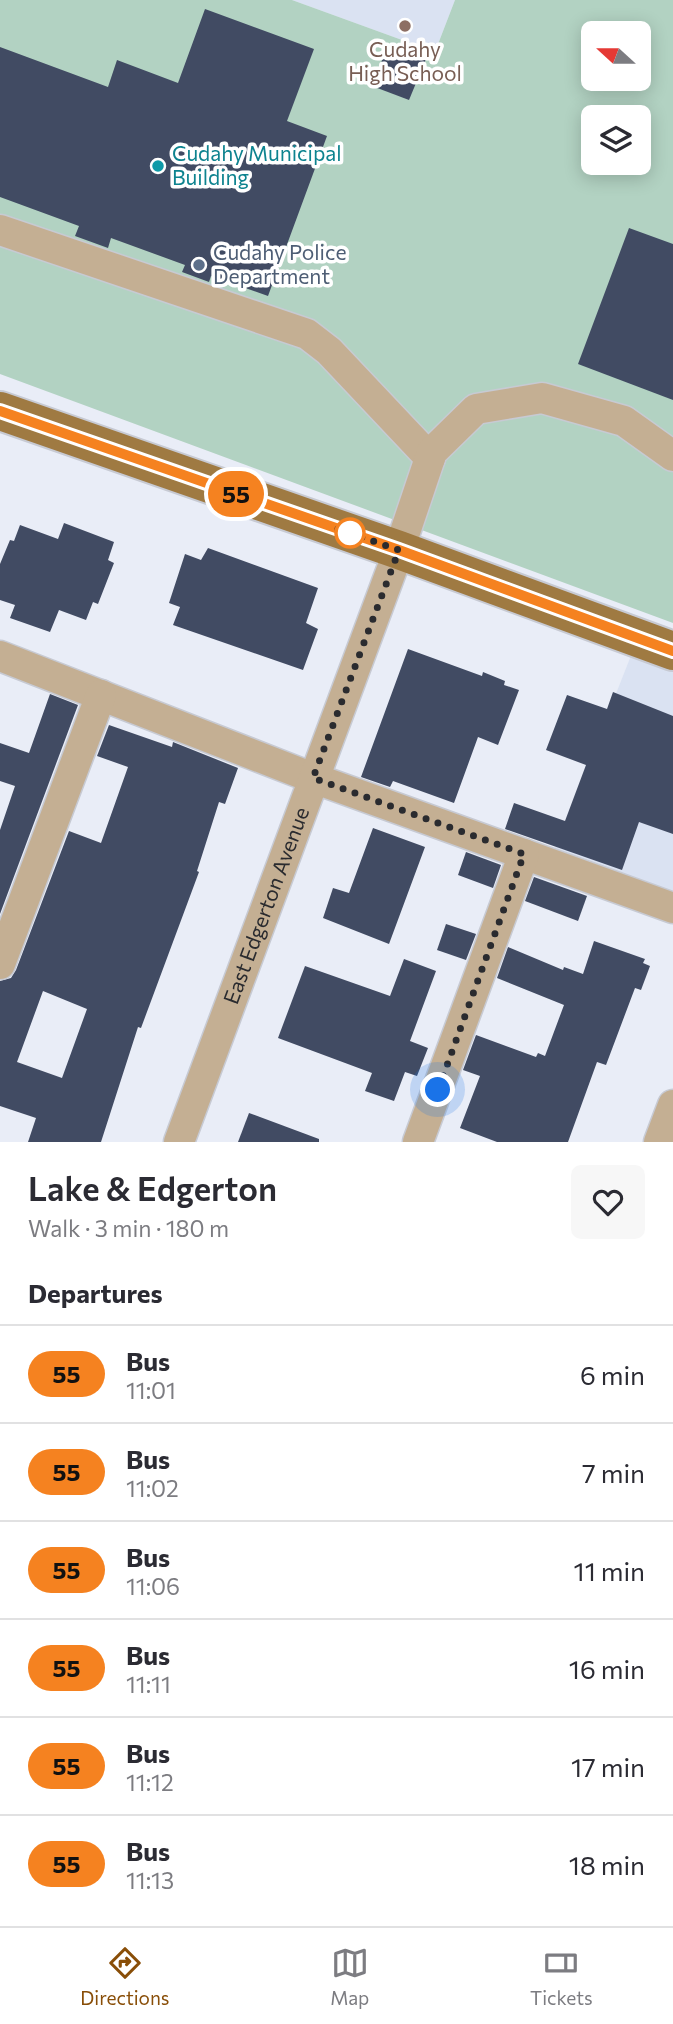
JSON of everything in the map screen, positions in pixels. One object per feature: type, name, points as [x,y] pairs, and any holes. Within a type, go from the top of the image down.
[{"type":"main road","points":[[0,411],[399,550],[672,649]]},
{"type":"street","points":[[0,230],[307,334],[329,351],[430,458],[476,409],[541,398],[624,421],[673,456]]},
{"type":"street","name":"East Edgerton Avenue","points":[[179,1142],[399,550],[430,458]]},
{"type":"street","points":[[0,656],[313,778],[673,908]]},
{"type":"street","points":[[0,964],[101,695]]},
{"type":"street","points":[[418,1142],[524,854]]},
{"type":"street","points":[[659,1142],[673,1105]]},
{"type":"shaded area","name":"Cudahy High School","points":[[292,0],[455,0],[435,52]]},
{"type":"shaded area","points":[[638,638],[673,651],[673,908],[549,863]]},
{"type":"green space","points":[[0,0],[292,0],[435,52],[455,0],[673,0],[673,623],[0,374]]},
{"type":"building","name":"Cudahy Municipal Building","points":[[205,9],[314,49],[287,121],[327,136],[268,296],[211,276],[209,282],[182,272],[185,265],[111,238],[108,248],[75,236],[79,226],[0,197],[0,47],[108,87],[117,60],[178,83]]},
{"type":"building","points":[[388,45],[426,59],[409,100],[372,86]]},
{"type":"building","points":[[629,228],[673,244],[673,400],[578,364]]},
{"type":"building","points":[[64,523],[114,542],[108,560],[114,563],[98,604],[93,602],[86,620],[59,610],[50,632],[10,618],[15,605],[0,600],[0,564],[20,525],[58,539]]},
{"type":"building","points":[[208,548],[318,588],[306,623],[318,629],[303,670],[173,625],[180,607],[169,603],[185,554],[201,560]]},
{"type":"building","points":[[408,649],[482,676],[483,672],[505,681],[504,685],[519,690],[498,745],[478,737],[454,803],[393,781],[390,787],[361,777]]},
{"type":"building","points":[[613,692],[673,716],[673,834],[639,822],[622,870],[505,829],[514,803],[565,821],[586,765],[546,750],[567,695],[607,709]]},
{"type":"building","points":[[50,694],[78,705],[0,914],[0,830],[15,786],[0,781],[0,743],[29,753]]},
{"type":"building","points":[[109,725],[172,747],[173,742],[238,768],[225,804],[219,802],[197,871],[199,872],[141,1028],[138,1027],[101,1142],[28,1142],[36,1118],[0,1106],[0,981],[11,978],[16,970],[69,831],[101,843],[128,767],[97,756]],"holes":[[[43,991],[87,1009],[62,1078],[17,1062]]]},
{"type":"building","points":[[373,828],[425,847],[389,944],[323,918],[333,888],[349,893]]},
{"type":"building","points":[[466,852],[501,865],[493,888],[458,875]]},
{"type":"building","points":[[534,877],[587,896],[578,921],[525,901]]},
{"type":"building","points":[[446,924],[476,934],[466,960],[437,950]]},
{"type":"building","points":[[594,941],[645,959],[643,963],[650,966],[641,990],[635,988],[606,1065],[597,1062],[568,1142],[497,1142],[460,1128],[480,1076],[463,1070],[476,1035],[536,1057],[538,1053],[545,1056],[564,1005],[497,978],[508,947],[563,970],[564,967],[583,974]]},
{"type":"building","points":[[404,959],[436,971],[410,1041],[428,1048],[417,1076],[405,1072],[394,1101],[365,1091],[372,1073],[278,1038],[305,966],[390,996]]},
{"type":"building","points":[[249,1113],[319,1139],[319,1142],[238,1142]]},
{"type":"bus line","name":"55","points":[[0,411],[399,550],[673,651]]},
{"type":"place","name":"Cudahy High School","points":[[405,26]]},
{"type":"place","name":"Cudahy Municipal Building","points":[[158,166]]},
{"type":"place","name":"Cudahy Police Department","points":[[199,265]]},
{"type":"route","points":[[350,533],[338,529],[399,550],[313,778],[524,854],[438,1090]]}]
